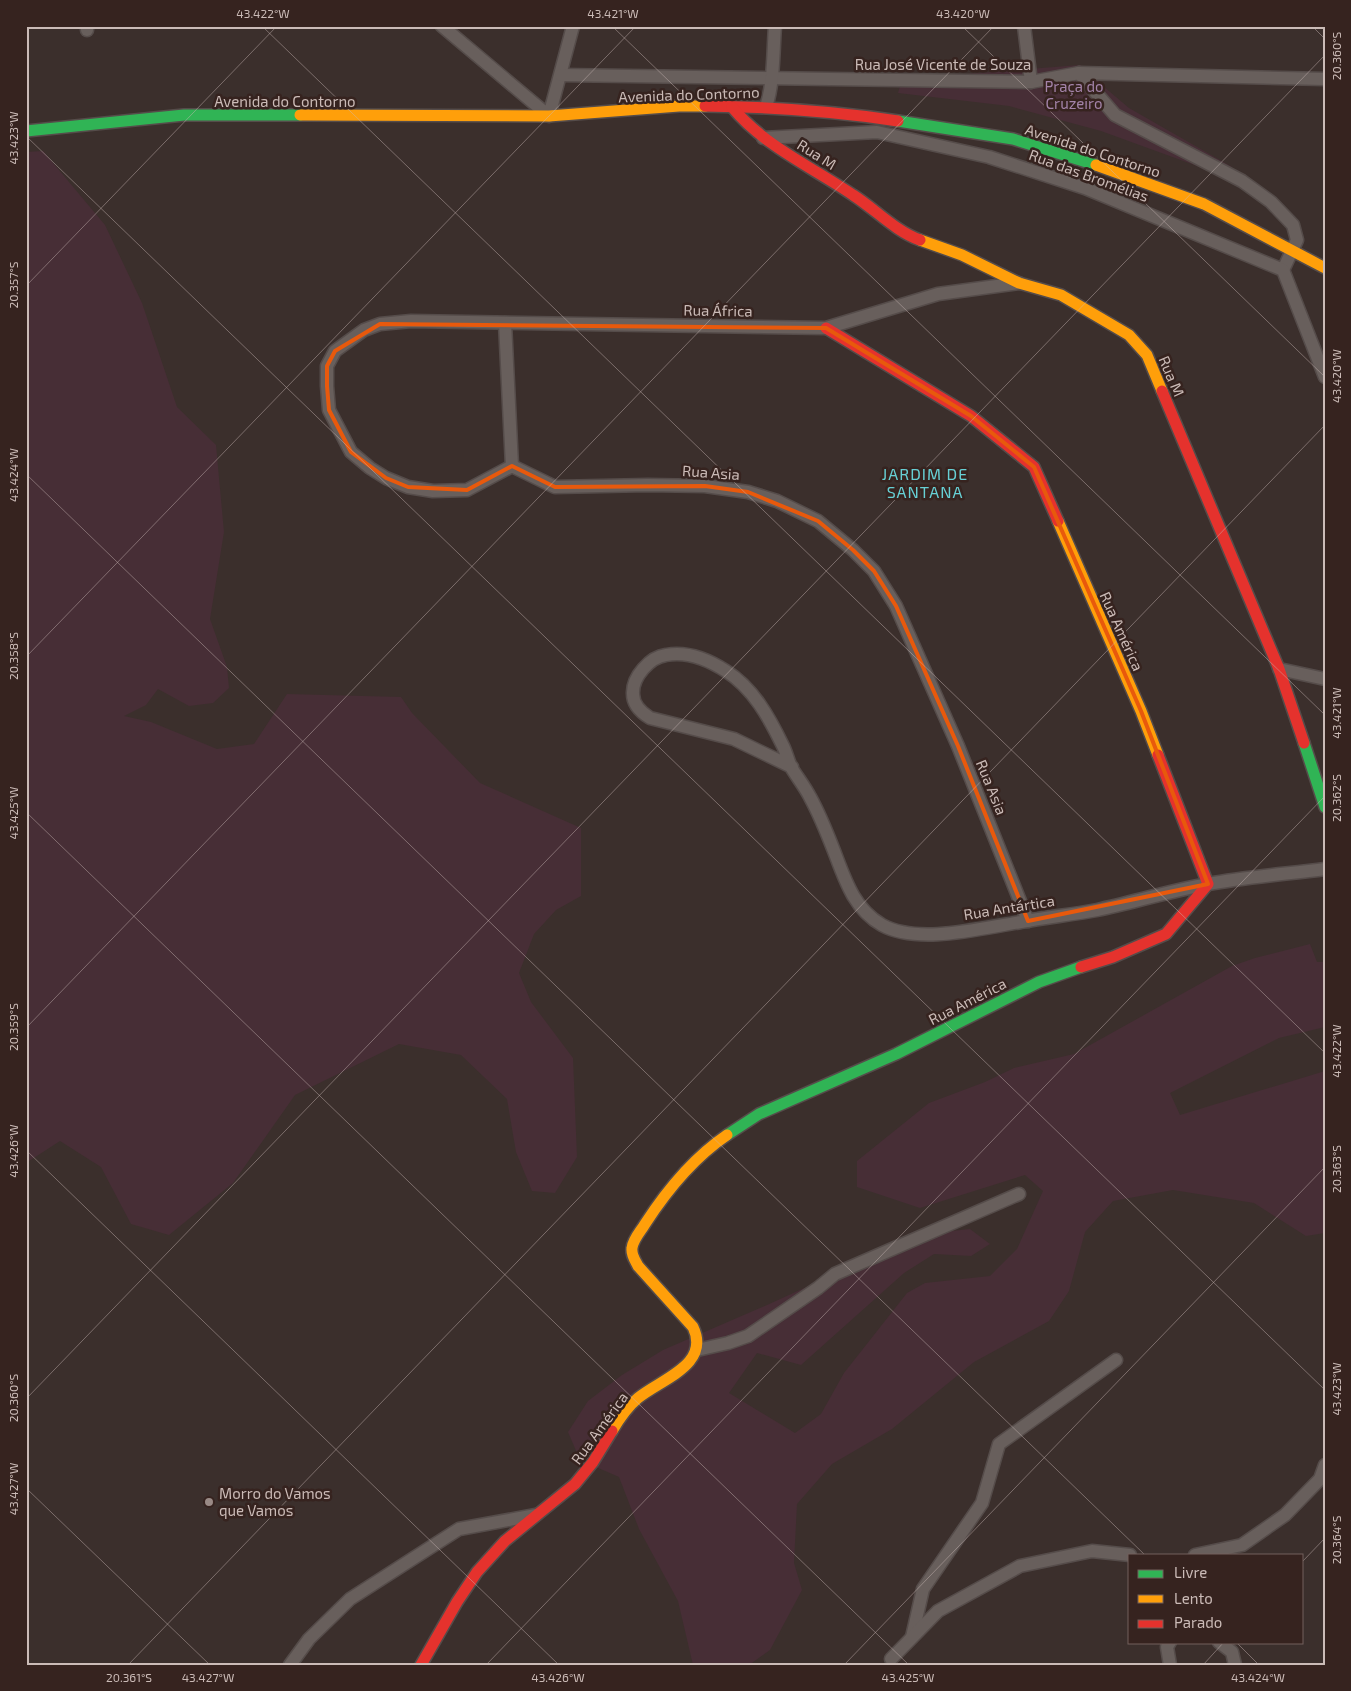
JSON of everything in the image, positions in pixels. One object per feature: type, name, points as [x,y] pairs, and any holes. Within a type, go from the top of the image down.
[{"type":"street","points":[[442,26],[549,116],[574,26]]},
{"type":"street","points":[[766,107],[771,79],[775,26]]},
{"type":"street","points":[[1024,26],[1031,82]]},
{"type":"street","points":[[1078,73],[1115,115],[1242,181],[1271,202],[1293,225],[1298,240],[1283,270],[1325,377]]},
{"type":"street","name":"Rua José Vicente de Souza","points":[[560,75],[1031,82],[1078,73],[1325,80]]},
{"type":"street","name":"Avenida do Contorno","points":[[26,131],[184,115],[549,116],[679,106],[766,107],[872,117],[1013,139],[1106,168],[1204,204],[1325,268]]},
{"type":"street","name":"Rua M","points":[[732,107],[763,138],[854,195],[910,236],[962,255],[1019,283],[1062,294],[1129,335],[1147,356],[1279,669],[1325,807]]},
{"type":"street","name":"Rua das Bromélias","points":[[763,138],[877,132],[989,157],[1086,188],[1283,270]]},
{"type":"street","name":"Rua África","points":[[512,466],[467,490],[433,491],[408,487],[386,478],[370,468],[352,452],[329,410],[327,366],[335,351],[364,330],[380,324],[411,321],[826,328],[938,294],[1019,283]]},
{"type":"street","points":[[505,323],[512,466]]},
{"type":"street","name":"Rua América","points":[[421,1665],[468,1583],[485,1562],[501,1545],[536,1515],[566,1493],[590,1468],[620,1418],[636,1399],[682,1369],[697,1350],[698,1338],[693,1327],[638,1266],[633,1257],[632,1248],[634,1240],[657,1206],[706,1150],[759,1114],[904,1050],[1040,982],[1077,968],[1113,958],[1166,934],[1208,884],[1141,711],[1034,467],[971,416],[826,328]]},
{"type":"street","name":"Rua Asia","points":[[512,466],[555,488],[648,485],[705,486],[748,492],[777,501],[818,521],[853,550],[874,571],[896,606],[958,746],[1028,921]]},
{"type":"street","name":"Rua Antártica","points":[[792,767],[734,739],[650,718],[642,713],[636,705],[633,693],[636,680],[652,661],[665,655],[687,654],[714,664],[737,678],[756,697],[792,767],[811,798],[827,831],[848,888],[856,902],[866,914],[883,926],[905,934],[934,934],[974,930],[1096,910],[1208,884],[1325,869]]},
{"type":"street","points":[[1279,669],[1325,679]]},
{"type":"street","points":[[697,1350],[728,1344],[748,1336],[818,1288],[835,1274],[1018,1194]]},
{"type":"street","points":[[912,1637],[923,1588],[982,1503],[1000,1444],[1116,1360]]},
{"type":"street","points":[[1200,1554],[1242,1545],[1285,1515],[1322,1477],[1325,1465]]},
{"type":"street","points":[[290,1665],[309,1639],[350,1600],[459,1529],[536,1515]]},
{"type":"street","points":[[890,1663],[938,1611],[1020,1566],[1092,1551],[1128,1555]]},
{"type":"street","points":[[1169,1644],[1167,1647],[1170,1665]]},
{"type":"street","points":[[1222,1644],[1232,1652],[1235,1665]]},
{"type":"highlighted area","points":[[380,324],[826,328],[971,416],[1034,467],[1141,711],[1208,884],[1028,921],[958,746],[896,606],[874,571],[853,550],[818,521],[748,492],[705,486],[555,487],[512,466],[467,490],[408,487],[386,478],[351,452],[329,410],[327,386],[327,366],[335,351]]},
{"type":"green space","name":"Praça do Cruzeiro","points":[[1080,65],[1091,72],[1103,86],[1129,108],[1232,167],[1222,175],[1101,131],[1009,106],[898,93],[902,79]]},
{"type":"green space","points":[[43,151],[105,225],[142,303],[177,407],[216,445],[224,532],[210,619],[227,667],[229,688],[213,703],[189,706],[158,689],[146,705],[124,716],[151,722],[217,749],[254,744],[287,694],[401,697],[412,713],[480,783],[581,828],[581,896],[556,910],[534,934],[519,973],[531,1002],[573,1058],[577,1157],[555,1193],[532,1191],[516,1152],[507,1099],[461,1055],[399,1044],[295,1095],[233,1183],[169,1235],[131,1224],[101,1167],[60,1141],[26,1163],[26,152]]},
{"type":"green space","points":[[1310,944],[1317,962],[1325,962],[1325,1027],[1279,1038],[1170,1093],[1180,1115],[1325,1071],[1325,1233],[1306,1236],[1254,1203],[1173,1190],[1113,1201],[1085,1232],[1069,1291],[1049,1321],[974,1362],[892,1429],[832,1464],[797,1504],[794,1563],[802,1590],[770,1650],[749,1665],[693,1665],[678,1601],[639,1529],[619,1477],[580,1460],[568,1432],[588,1401],[622,1375],[663,1350],[923,1234],[970,1229],[990,1244],[971,1256],[934,1254],[904,1273],[801,1365],[757,1353],[729,1393],[795,1433],[821,1414],[844,1373],[907,1293],[925,1283],[990,1276],[1017,1249],[1043,1191],[1025,1175],[920,1208],[857,1187],[857,1161],[929,1103],[985,1082],[1014,1068],[1074,1054],[1232,966]]},
{"type":"traffic: fast","points":[[26,131],[184,115],[300,115]]},
{"type":"traffic: fast","points":[[898,121],[1013,139],[1096,165]]},
{"type":"traffic: fast","points":[[1304,743],[1325,807]]},
{"type":"traffic: fast","points":[[727,1135],[759,1114],[896,1054],[1039,982],[1081,967]]},
{"type":"traffic: slow","points":[[300,115],[549,116],[679,106],[705,106]]},
{"type":"traffic: slow","points":[[1096,165],[1204,204],[1325,268]]},
{"type":"traffic: slow","points":[[920,240],[962,255],[1019,283],[1061,295],[1129,335],[1147,355],[1162,391]]},
{"type":"traffic: slow","points":[[1058,521],[1141,711],[1158,755]]},
{"type":"traffic: slow","points":[[612,1431],[634,1402],[681,1370],[690,1361],[695,1351],[697,1340],[693,1327],[638,1266],[632,1248],[637,1235],[653,1211],[682,1175],[703,1154],[727,1135]]},
{"type":"traffic: jam","points":[[705,106],[802,110],[898,121]]},
{"type":"traffic: jam","points":[[732,107],[745,121],[774,145],[853,195],[902,231],[920,240]]},
{"type":"traffic: jam","points":[[826,328],[971,416],[1034,467],[1058,521]]},
{"type":"traffic: jam","points":[[1162,391],[1279,669],[1304,743]]},
{"type":"traffic: jam","points":[[1081,967],[1113,957],[1166,934],[1208,884],[1158,755]]},
{"type":"traffic: jam","points":[[421,1665],[457,1602],[477,1572],[505,1541],[575,1484],[593,1462],[612,1431]]},
{"type":"place","name":"Morro do Vamos que Vamos","points":[[209,1502]]},
{"type":"district","name":"JARDIM DE SANTANA","points":[[925,482]]}]
